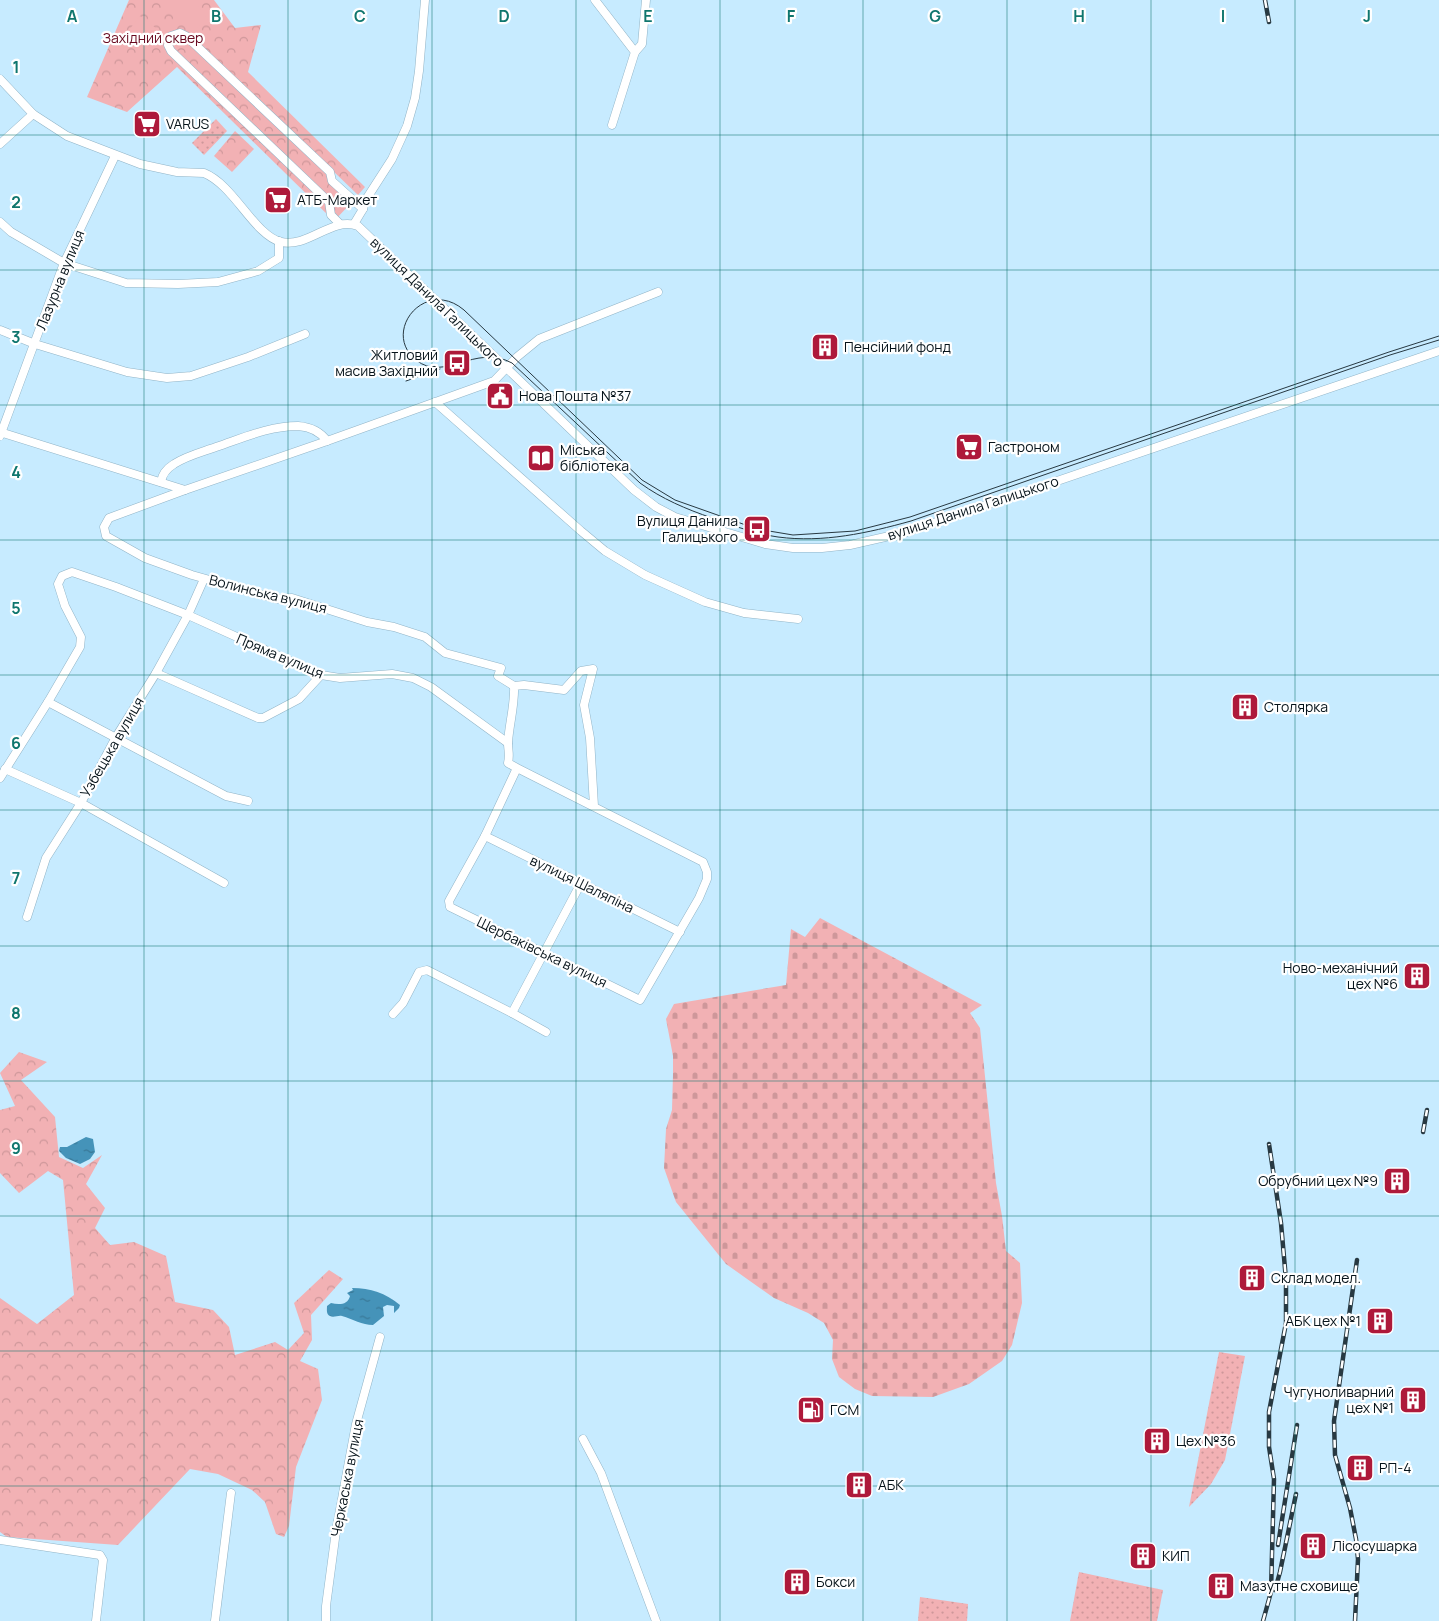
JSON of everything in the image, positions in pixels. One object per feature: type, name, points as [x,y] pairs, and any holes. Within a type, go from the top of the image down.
[{"type":"street","points":[[0,79],[33,114],[67,136],[115,156],[157,169],[204,173],[211,176],[222,184],[268,234],[279,241],[290,243],[305,239],[340,224],[354,224],[363,209],[365,201],[392,159],[407,126],[419,77],[425,0]]},
{"type":"street","points":[[595,0],[635,52]]},
{"type":"street","points":[[612,125],[635,52],[642,44],[646,0]]},
{"type":"street","points":[[340,224],[331,215],[329,202],[171,51],[168,45],[171,36],[180,33],[186,36],[330,172],[332,181],[363,209]]},
{"type":"street","points":[[0,144],[33,114]]},
{"type":"street","name":"Лазурна вулиця","points":[[0,433],[64,263],[115,156]]},
{"type":"street","points":[[0,222],[11,232],[64,263],[126,283],[178,284],[218,282],[258,271],[279,258],[279,241]]},
{"type":"street","name":"вулиця Данила Галицького","points":[[354,224],[617,476],[656,507],[675,517],[765,544],[793,548],[822,548],[850,545],[907,532],[1439,351]]},
{"type":"street","name":"Волинська вулиця","points":[[514,686],[498,676],[500,668],[445,652],[425,637],[394,627],[367,622],[292,598],[278,599],[204,579],[137,554],[106,536],[104,527],[109,518],[494,381],[539,339],[658,292]]},
{"type":"street","points":[[0,330],[34,344],[127,372],[167,378],[192,376],[248,357],[305,334]]},
{"type":"street","points":[[435,402],[605,551],[637,570],[705,602],[744,613],[798,619]]},
{"type":"street","points":[[161,482],[162,475],[173,465],[194,455],[268,429],[299,426],[310,428],[321,432],[327,441]]},
{"type":"street","points":[[0,433],[185,490]]},
{"type":"street","name":"Пряма вулиця","points":[[48,702],[80,647],[81,637],[58,584],[62,576],[72,572],[116,587],[188,616],[321,675],[340,678],[392,674],[413,678],[431,687],[508,743]]},
{"type":"street","name":"Узбецька вулиця","points":[[28,917],[46,858],[80,803],[116,737],[156,673],[188,616],[204,579]]},
{"type":"street","points":[[594,806],[590,738],[584,705],[593,669],[581,671],[564,690],[524,685],[514,686],[508,743],[510,755],[508,763],[703,862],[707,872],[707,879],[680,932]]},
{"type":"street","points":[[156,673],[258,718],[268,717],[299,699],[321,675]]},
{"type":"street","points":[[0,778],[48,702],[226,796],[248,801]]},
{"type":"street","points":[[485,836],[517,768]]},
{"type":"street","points":[[5,769],[80,803],[224,883]]},
{"type":"street","name":"вулиця Шаляпіна","points":[[485,836],[680,932]]},
{"type":"street","name":"Щербаківська вулиця","points":[[485,836],[449,901],[450,907],[640,1000],[680,932]]},
{"type":"street","points":[[512,1013],[581,883]]},
{"type":"street","points":[[392,1014],[403,1003],[419,972],[426,970],[546,1032]]},
{"type":"street","name":"Черкаська вулиця","points":[[326,1621],[326,1606],[336,1531],[356,1424],[380,1337]]},
{"type":"street","points":[[584,1439],[601,1473],[656,1621]]},
{"type":"street","points":[[215,1621],[231,1493]]},
{"type":"street","points":[[0,1540],[100,1555],[103,1560],[96,1621]]},
{"type":"green space","name":"Західний сквер","points":[[129,0],[214,0],[235,28],[261,25],[248,72],[365,187],[358,195],[332,170],[332,181],[353,201],[334,221],[177,67],[127,112],[87,97]]},
{"type":"green space","points":[[194,0],[208,20],[190,33],[166,1]]},
{"type":"green space","points":[[140,16],[157,29],[142,48],[125,35]]},
{"type":"green space","points":[[216,119],[227,131],[204,155],[192,143]]},
{"type":"green space","points":[[235,131],[254,149],[232,172],[214,156]]},
{"type":"green space","points":[[820,918],[982,1005],[970,1013],[980,1028],[996,1183],[1006,1251],[1020,1263],[1022,1303],[1012,1345],[1002,1361],[969,1384],[933,1397],[872,1396],[855,1389],[839,1377],[832,1359],[833,1340],[824,1323],[808,1313],[774,1298],[726,1264],[676,1202],[664,1168],[666,1129],[672,1110],[673,1074],[673,1056],[666,1019],[674,1004],[786,985],[791,929],[805,937]]},
{"type":"green space","points":[[19,1052],[47,1062],[21,1080],[55,1117],[59,1157],[83,1168],[102,1155],[86,1184],[105,1208],[95,1228],[110,1245],[134,1242],[166,1256],[175,1302],[213,1310],[229,1327],[235,1355],[275,1342],[288,1350],[304,1333],[294,1303],[329,1270],[343,1279],[311,1315],[312,1340],[300,1361],[318,1369],[322,1400],[296,1467],[289,1526],[284,1537],[276,1534],[265,1502],[252,1490],[218,1474],[190,1469],[118,1545],[7,1537],[0,1532],[0,1298],[37,1324],[74,1295],[63,1180],[48,1171],[19,1193],[0,1173],[0,1110],[15,1106],[0,1073]]},
{"type":"green space","points":[[1219,1352],[1245,1356],[1225,1460],[1211,1484],[1189,1507]]},
{"type":"green space","points":[[1079,1572],[1163,1590],[1157,1621],[1070,1621]]},
{"type":"green space","points":[[920,1597],[968,1604],[967,1621],[918,1621]]},
{"type":"water","points":[[86,1137],[93,1139],[95,1152],[90,1159],[80,1164],[66,1158],[59,1151],[60,1147],[67,1147]]},
{"type":"water","points":[[352,1288],[372,1290],[383,1294],[400,1305],[399,1308],[394,1313],[394,1306],[387,1305],[383,1307],[384,1316],[373,1325],[342,1316],[333,1317],[329,1315],[327,1306],[331,1303],[345,1303],[350,1296],[347,1293],[353,1290]]},
{"type":"tram line","points":[[1439,336],[910,517],[855,531],[793,535],[757,529],[675,500],[642,480],[464,310],[449,302],[435,300],[422,304],[412,312],[406,323],[403,336],[406,348],[416,360],[427,366],[449,366],[485,357],[498,358],[512,363],[648,489],[702,515],[737,527],[770,536],[795,539],[845,536],[911,521],[1390,355],[1439,340]]},
{"type":"tram line","points":[[406,381],[440,369]]},
{"type":"railway","points":[[1265,0],[1269,22]]},
{"type":"railway","points":[[1423,1132],[1427,1110]]},
{"type":"railway","points":[[1263,1621],[1271,1592],[1274,1479],[1269,1447],[1269,1412],[1286,1323],[1286,1280],[1281,1223],[1269,1144]]},
{"type":"railway","points":[[1355,1621],[1358,1559],[1356,1539],[1350,1508],[1335,1455],[1334,1421],[1357,1260]]},
{"type":"railway","points":[[1278,1545],[1297,1425]]},
{"type":"railway","points":[[1275,1590],[1296,1494]]},
{"type":"place","name":"VARUS","points":[[147,124]]},
{"type":"place","name":"АТБ-Маркет","points":[[278,200]]},
{"type":"place","name":"Пенсійний фонд","points":[[825,347]]},
{"type":"place","name":"Житловий масив Західний","points":[[457,363]]},
{"type":"place","name":"Нова Пошта №37","points":[[500,396]]},
{"type":"place","name":"Гастроном","points":[[969,447]]},
{"type":"place","name":"Міська бібліотека","points":[[541,458]]},
{"type":"place","name":"Вулиця Данила Галицького","points":[[757,529]]},
{"type":"place","name":"Столярка","points":[[1245,707]]},
{"type":"place","name":"Ново-механічний цех №6","points":[[1417,976]]},
{"type":"place","name":"Обрубний цех №9","points":[[1397,1181]]},
{"type":"place","name":"Склад модел.","points":[[1252,1278]]},
{"type":"place","name":"АБК цех №1","points":[[1380,1321]]},
{"type":"place","name":"Чугуноливарний цех №1","points":[[1413,1400]]},
{"type":"place","name":"ГСМ","points":[[811,1410]]},
{"type":"place","name":"Цех №36","points":[[1157,1441]]},
{"type":"place","name":"РП-4","points":[[1360,1468]]},
{"type":"place","name":"АБК","points":[[859,1485]]},
{"type":"place","name":"Лісосушарка","points":[[1313,1546]]},
{"type":"place","name":"КИП","points":[[1143,1556]]},
{"type":"place","name":"Бокси","points":[[797,1582]]},
{"type":"place","name":"Мазутне сховище","points":[[1221,1586]]}]
